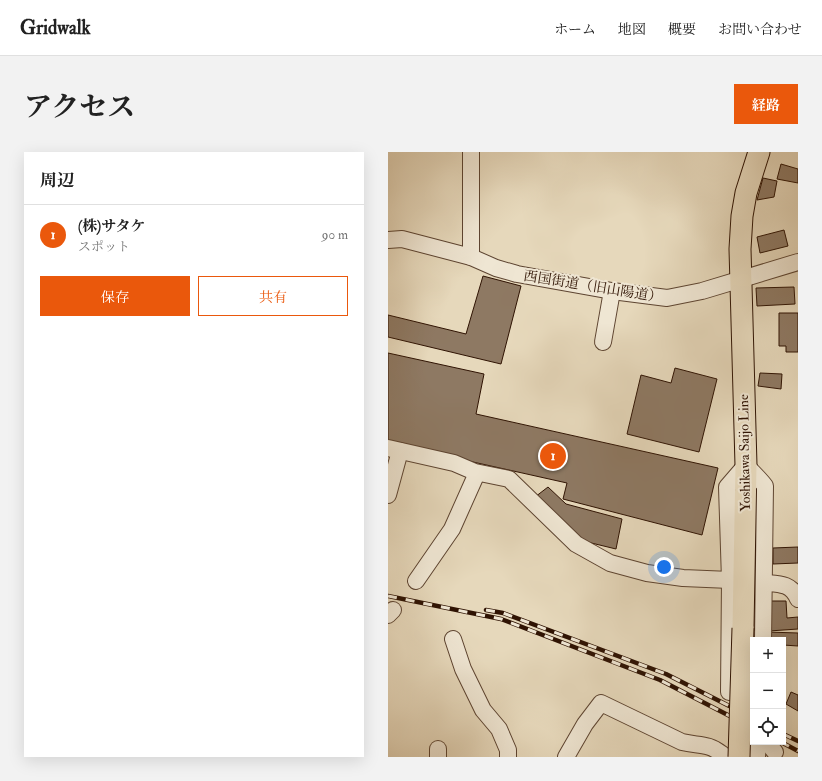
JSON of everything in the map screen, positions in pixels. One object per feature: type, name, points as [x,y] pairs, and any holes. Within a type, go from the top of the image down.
[{"type":"main road","name":"Yoshikawa Saijo Line","points":[[739,757],[746,465],[740,249],[742,216],[748,187],[759,152]]},
{"type":"street","points":[[471,152],[471,257]]},
{"type":"street","name":"西国街道（旧山陽道）","points":[[388,240],[402,239],[471,257],[496,268],[517,274],[612,291],[667,298],[702,291],[798,262]]},
{"type":"street","points":[[603,342],[612,291]]},
{"type":"street","points":[[388,495],[394,450],[454,463],[478,473],[509,479],[576,544],[610,563],[647,573],[683,578],[730,580]]},
{"type":"street","points":[[729,692],[730,580],[728,487],[746,465],[765,486],[765,583],[763,637]]},
{"type":"street","points":[[416,581],[452,528],[478,473]]},
{"type":"street","points":[[765,583],[789,587],[795,592],[798,599]]},
{"type":"street","points":[[453,639],[463,669],[483,710],[499,729],[508,750],[508,757]]},
{"type":"street","points":[[729,663],[750,664]]},
{"type":"street","points":[[566,757],[585,724],[601,702],[682,742],[696,745],[707,745],[714,748],[722,754],[722,757]]},
{"type":"street","points":[[757,757],[758,745]]},
{"type":"street","points":[[768,745],[775,752]]},
{"type":"building","points":[[781,164],[798,169],[798,183],[777,179]]},
{"type":"building","points":[[763,178],[777,181],[774,197],[757,200]]},
{"type":"building","points":[[784,230],[788,246],[760,253],[757,237]]},
{"type":"building","points":[[483,276],[521,286],[501,364],[388,337],[388,315],[466,334]]},
{"type":"building","points":[[794,287],[795,304],[757,306],[756,288]]},
{"type":"building","points":[[779,313],[798,313],[798,352],[786,352],[786,346],[779,346]]},
{"type":"building","points":[[388,353],[484,374],[476,414],[718,468],[702,535],[563,499],[567,483],[388,443]]},
{"type":"building","points":[[675,368],[717,379],[699,452],[627,434],[641,375],[671,383]]},
{"type":"building","points":[[760,373],[782,374],[781,389],[758,386]]},
{"type":"building","points":[[548,487],[566,504],[622,519],[616,549],[575,539],[535,497]]},
{"type":"building","points":[[798,547],[798,563],[773,564],[773,548]]},
{"type":"building","points":[[768,601],[786,601],[787,618],[798,617],[798,629],[769,631]]},
{"type":"building","points":[[767,632],[798,633],[798,646],[786,645],[786,637],[768,637]]},
{"type":"building","points":[[791,692],[798,695],[798,711],[786,704]]},
{"type":"railway","points":[[388,596],[501,619],[660,680],[750,726]]},
{"type":"railway","points":[[486,610],[503,613],[666,674],[750,716]]},
{"type":"railway","points":[[786,735],[798,741]]},
{"type":"railway","points":[[786,745],[798,751]]},
{"type":"place","name":"(株)サタケ","points":[[553,456]]}]
